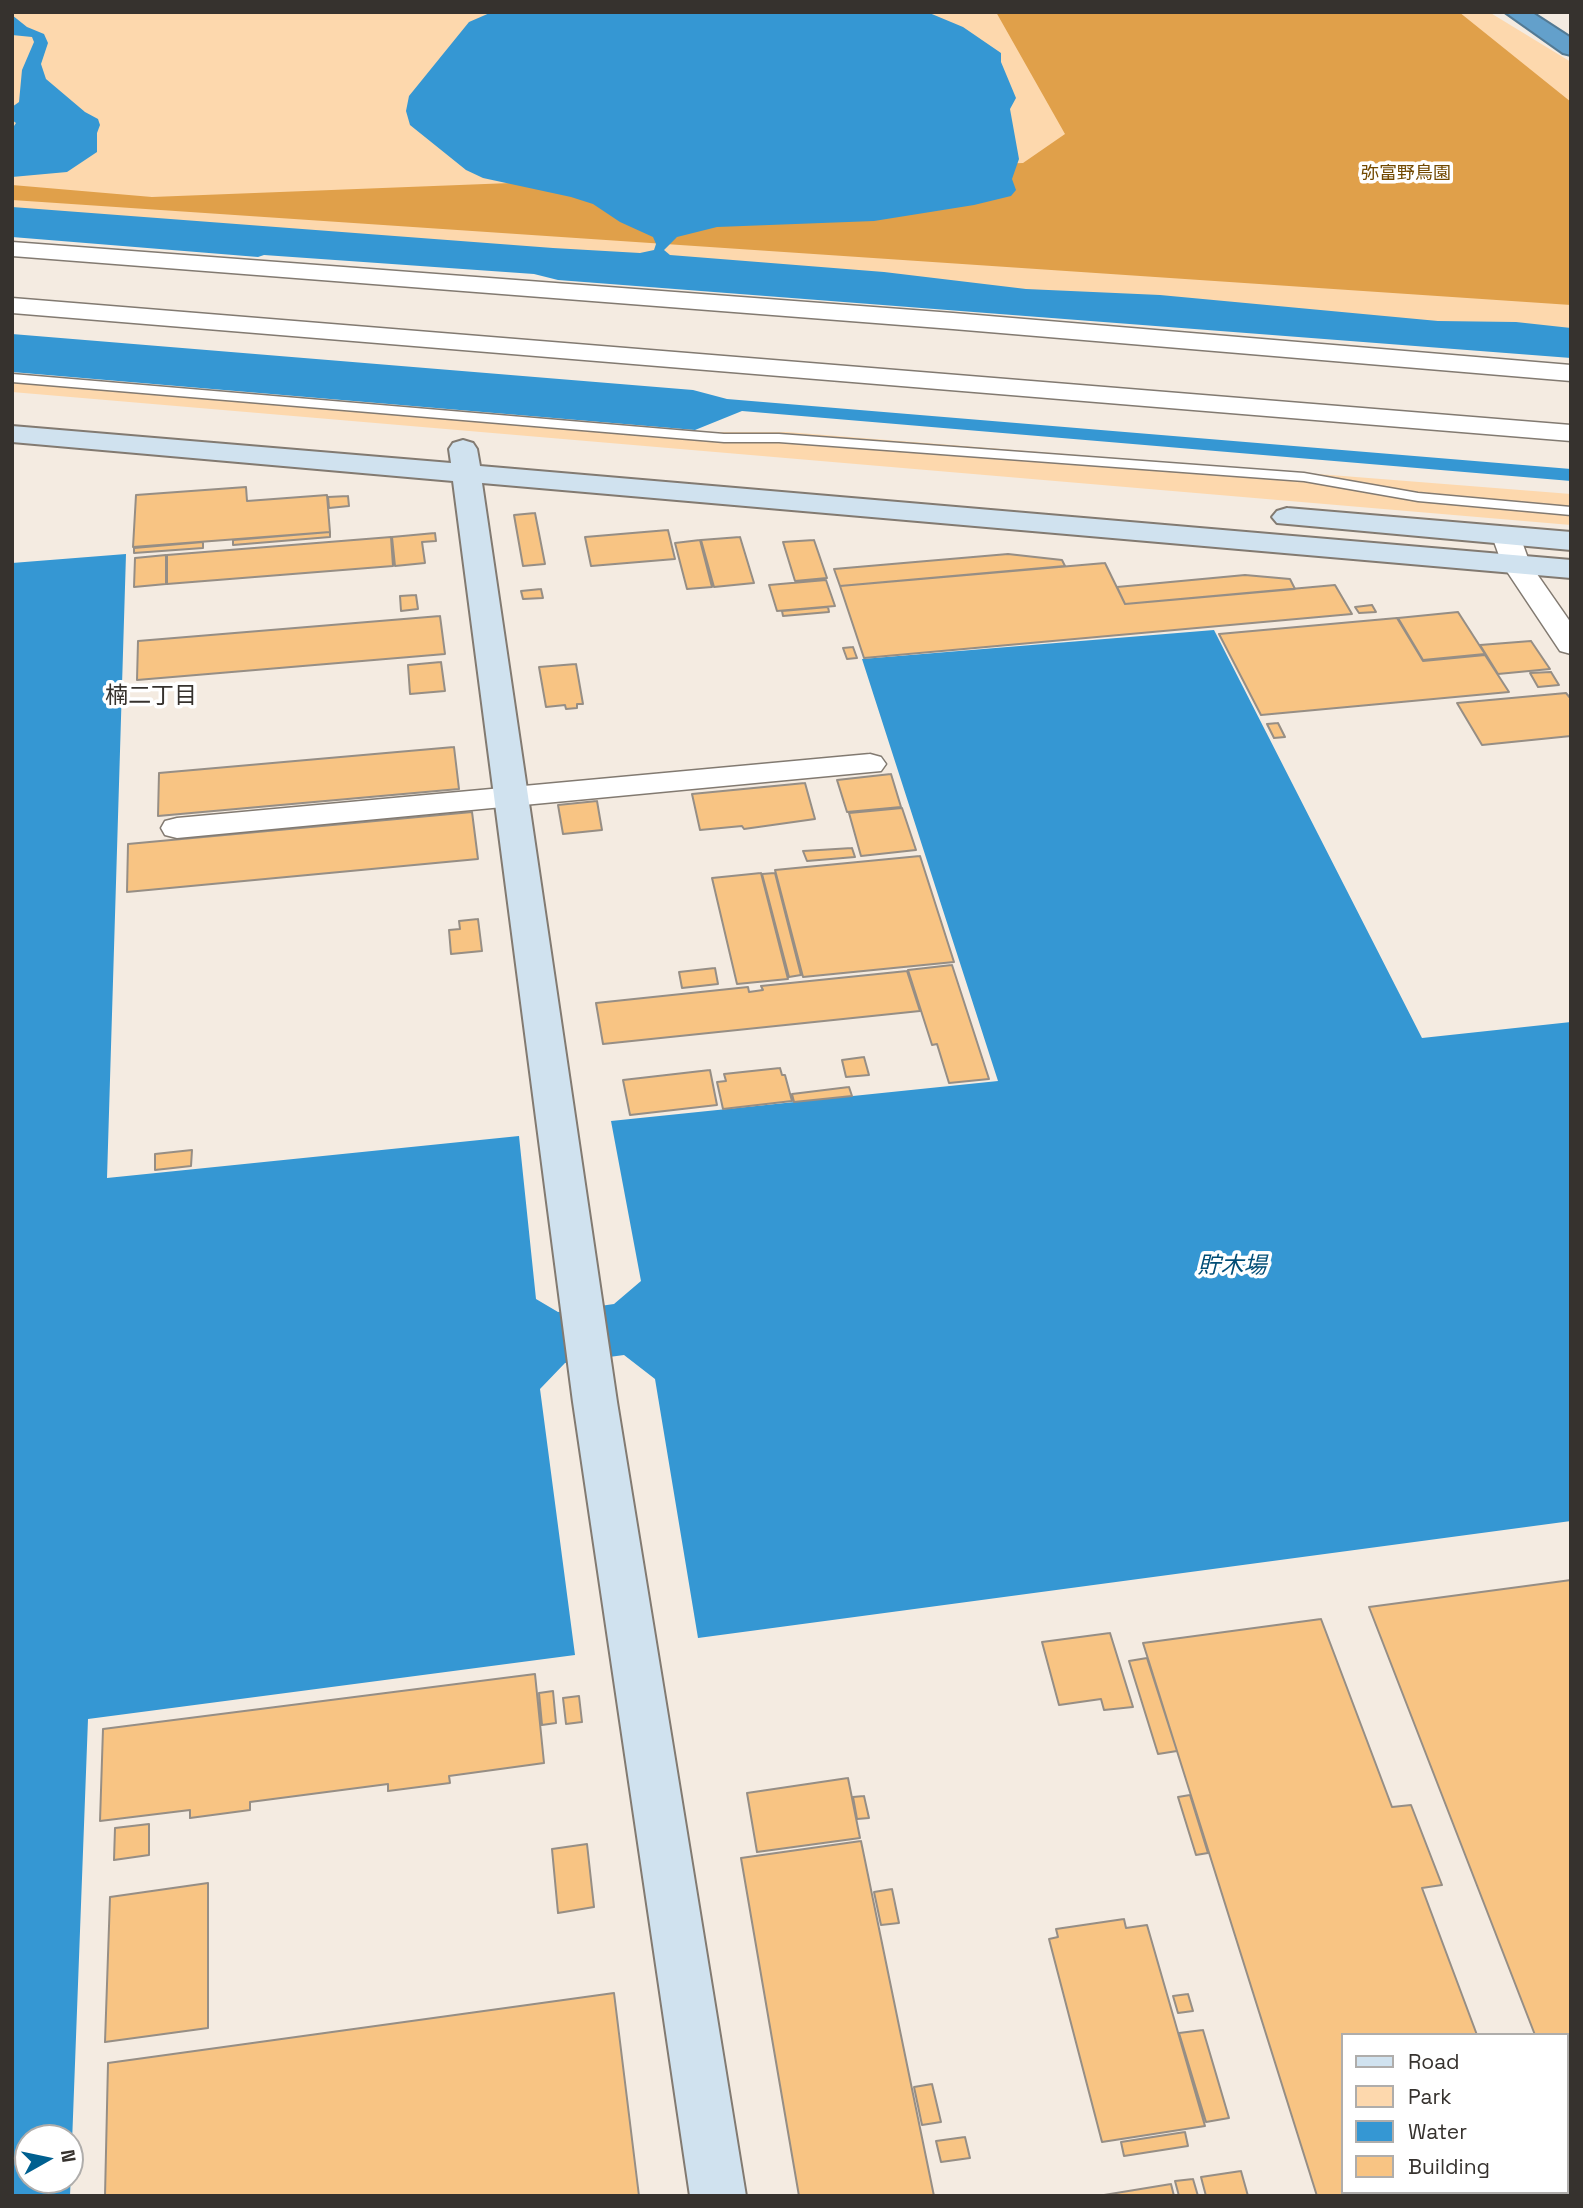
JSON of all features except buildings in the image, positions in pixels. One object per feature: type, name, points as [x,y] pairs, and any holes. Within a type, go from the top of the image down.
[{"type":"highway","points":[[1516,12],[1571,48]]},
{"type":"street","points":[[12,249],[953,321],[1571,373]]},
{"type":"street","points":[[12,305],[1571,433]]},
{"type":"street","points":[[12,411],[464,461],[1571,569]]},
{"type":"street","points":[[12,434],[464,461],[1571,541]]},
{"type":"street","points":[[464,461],[595,1402],[718,2196]]},
{"type":"street","points":[[1506,536],[1516,564],[1571,646]]},
{"type":"street","points":[[177,828],[870,764]]},
{"type":"lane","points":[[12,378],[724,438],[779,438],[1304,477],[1418,497],[1571,511]]},
{"type":"green space","name":"弥富野鳥園","points":[[12,12],[1489,12],[1571,62],[1571,347],[12,226]]},
{"type":"green space","points":[[996,12],[1459,12],[1571,102],[1571,305],[12,200],[12,185],[152,197],[1023,163],[1065,134]]},
{"type":"green space","points":[[12,374],[713,432],[786,432],[1571,494],[1571,525],[12,392]]},
{"type":"water","points":[[492,12],[927,12],[963,27],[1001,53],[1001,62],[1016,98],[1010,109],[1019,159],[1012,179],[1016,190],[1011,196],[974,205],[874,221],[717,227],[677,237],[664,250],[670,255],[884,272],[1026,289],[1160,295],[1438,321],[1516,322],[1571,328],[1571,358],[558,280],[534,274],[264,255],[258,257],[12,237],[12,207],[553,248],[640,253],[654,250],[656,244],[653,237],[620,222],[593,204],[483,178],[466,170],[410,125],[406,111],[409,96],[469,22]]},
{"type":"water","points":[[12,15],[27,27],[44,34],[48,43],[41,64],[46,79],[85,112],[98,119],[100,125],[97,152],[67,172],[12,177],[12,129],[16,123],[12,120],[12,107],[19,102],[22,70],[34,42],[32,37],[12,35]]},
{"type":"water","points":[[12,334],[693,390],[727,399],[1571,469],[1571,481],[742,411],[695,430],[12,372]]},
{"type":"water","name":"貯木場","points":[[126,554],[107,1178],[519,1136],[536,1299],[558,1312],[614,1304],[641,1281],[611,1121],[998,1081],[862,659],[1214,630],[1422,1038],[1571,1022],[1571,1521],[698,1638],[655,1379],[624,1355],[565,1363],[540,1389],[575,1655],[88,1719],[73,2124],[14,2124],[14,2194],[70,2196],[12,2196],[12,563]]},
{"type":"district","name":"楠二丁目","points":[[151,697]]}]
